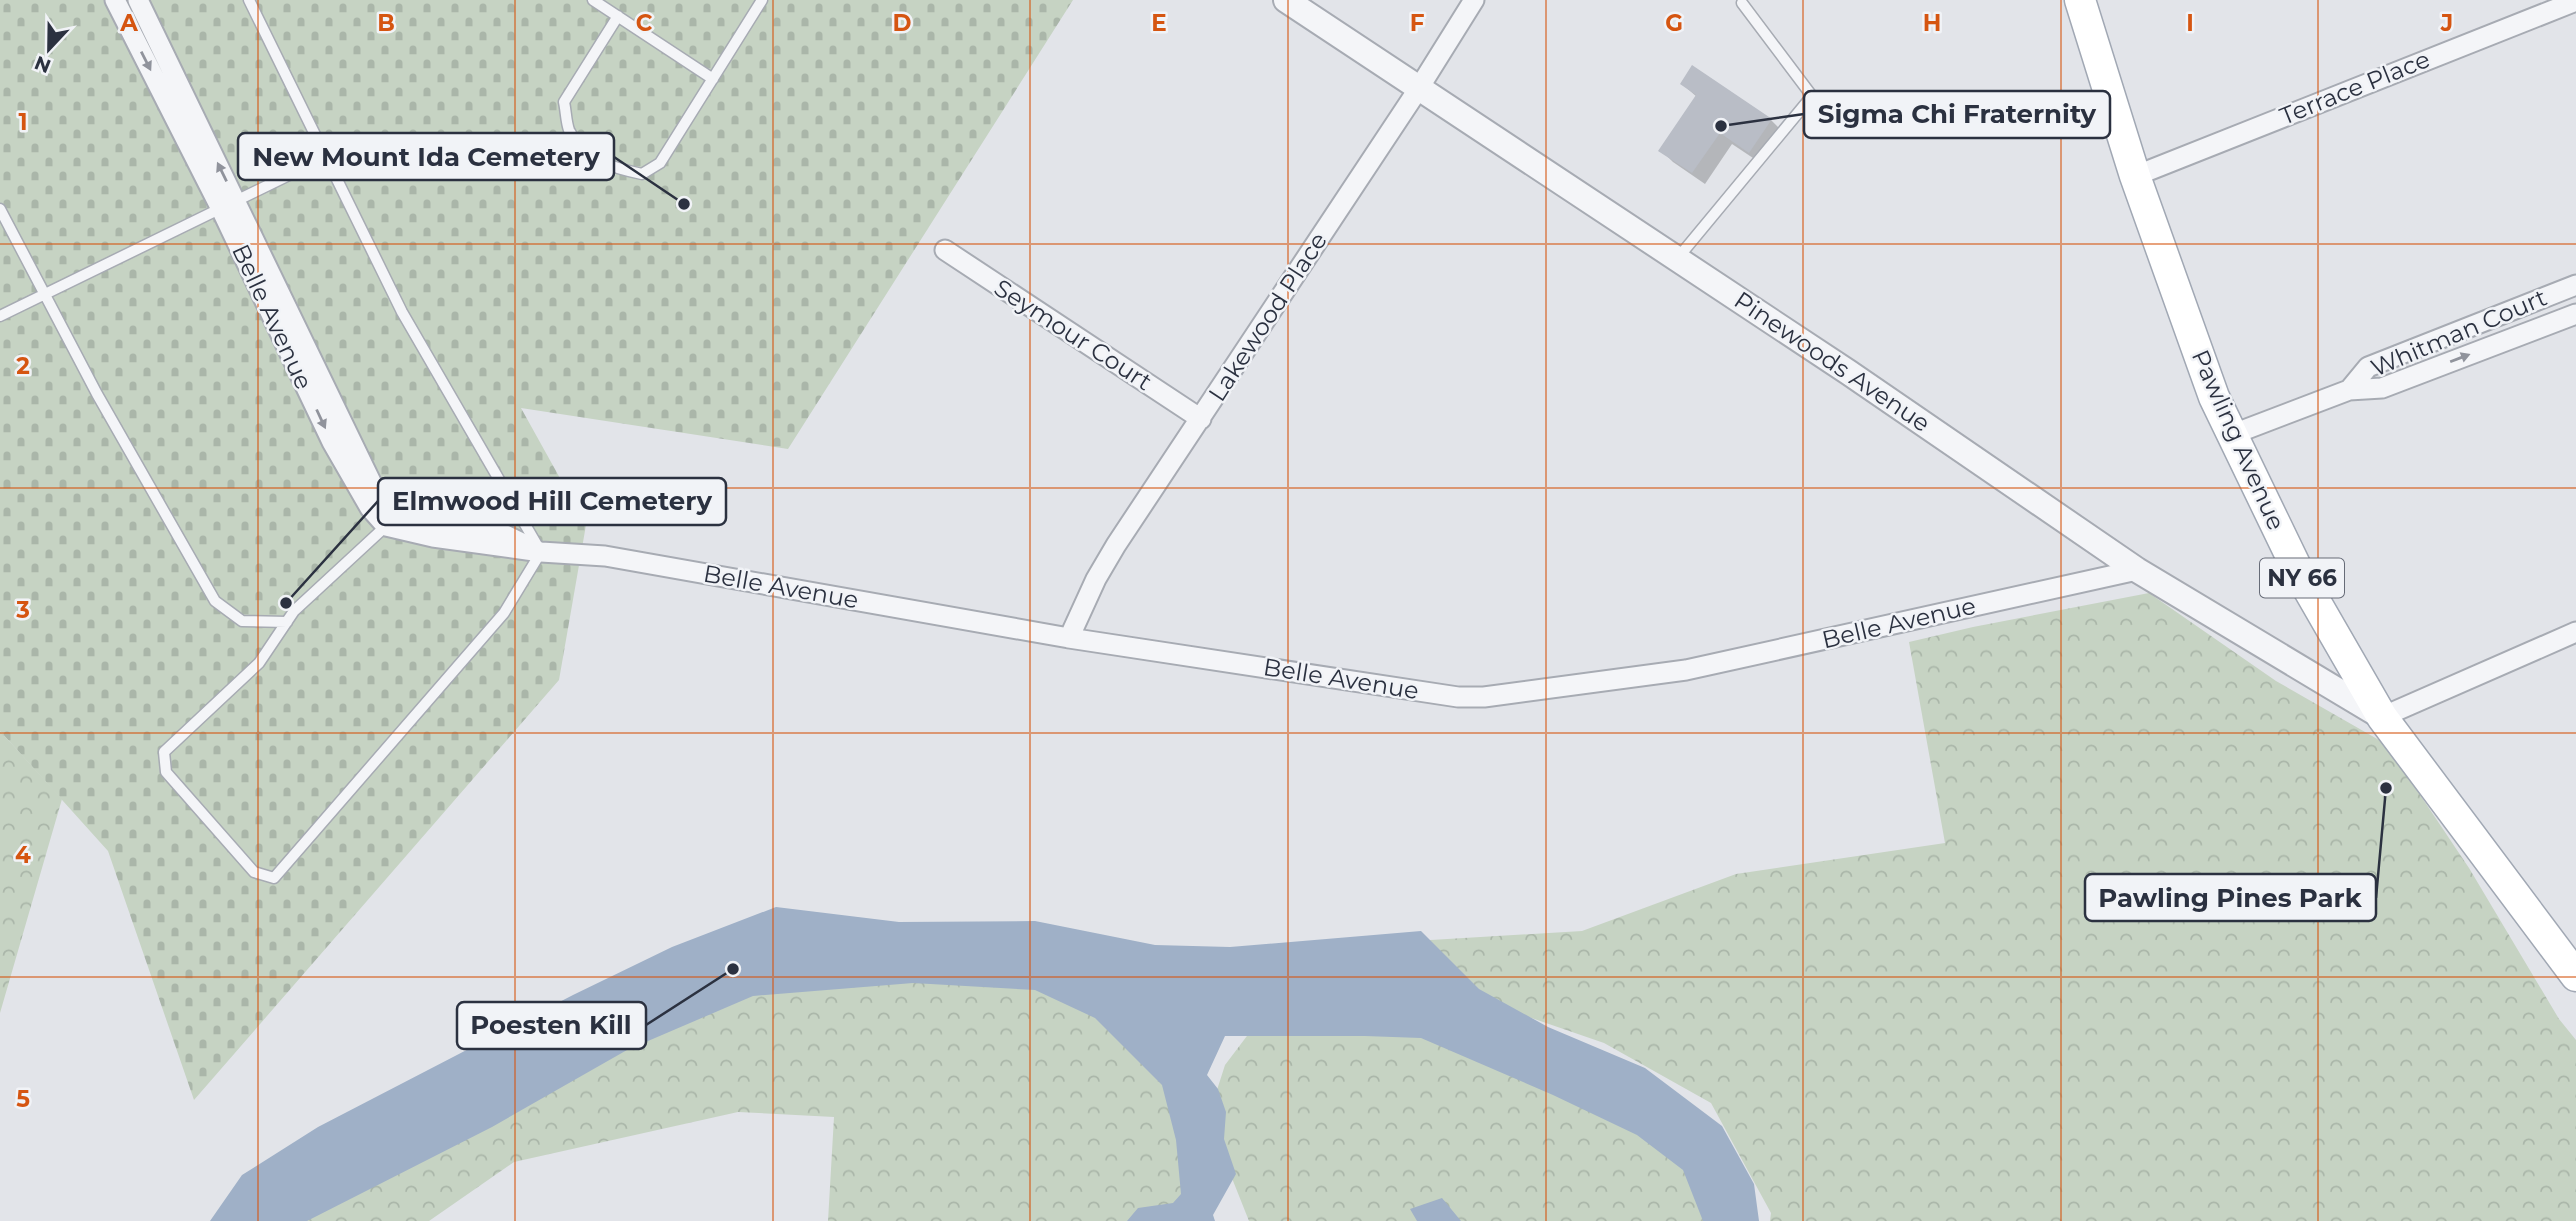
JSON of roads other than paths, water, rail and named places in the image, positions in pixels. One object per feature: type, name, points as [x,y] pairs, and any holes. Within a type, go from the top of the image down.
[{"type":"main road","name":"Pawling Avenue","points":[[2080,0],[2135,176],[2214,397],[2299,573],[2382,717],[2576,976]]},
{"type":"street","name":"Belle Avenue","points":[[115,0],[229,205],[372,484],[389,506],[407,515],[501,533],[541,552]]},
{"type":"street","name":"Belle Avenue","points":[[138,0],[332,442],[370,508],[386,526],[433,537],[541,552],[605,556],[1069,638],[1458,697],[1484,697],[1686,670],[2137,570]]},
{"type":"street","name":"Pinewoods Avenue","points":[[1286,0],[1848,372],[2137,570],[2382,717]]},
{"type":"street","name":"Lakewood Place","points":[[1069,638],[1096,579],[1116,545],[1419,88],[1474,0]]},
{"type":"street","name":"Terrace Place","points":[[2135,176],[2576,1]]},
{"type":"street","name":"Seymour Court","points":[[945,250],[1201,419]]},
{"type":"street","name":"Whitman Court","points":[[2348,390],[2368,367],[2576,285]]},
{"type":"street","name":"Whitman Court","points":[[2231,435],[2348,390],[2382,388],[2576,314]]},
{"type":"street","points":[[2382,717],[2576,632]]},
{"type":"lane","points":[[249,0],[402,312],[541,552],[504,613],[274,878],[254,872],[166,772],[164,752],[259,663],[295,611],[386,526],[389,506]]},
{"type":"lane","points":[[593,0],[713,79]]},
{"type":"lane","points":[[618,16],[564,102],[568,129],[587,155],[615,169],[642,174],[660,163],[762,0]]},
{"type":"lane","points":[[1677,258],[1812,96],[1742,3]]},
{"type":"lane","points":[[0,316],[326,157]]},
{"type":"lane","points":[[0,209],[97,394],[215,601],[242,621],[287,622]]},
{"type":"lane","points":[[2507,312],[2517,336]]},
{"type":"water","points":[[776,907],[899,922],[1035,921],[1155,945],[1230,947],[1421,931],[1479,989],[1548,1027],[1645,1068],[1722,1126],[1754,1184],[1759,1221],[1703,1221],[1683,1170],[1637,1135],[1421,1038],[1225,1036],[1207,1075],[1218,1089],[1226,1112],[1224,1139],[1236,1174],[1213,1215],[1215,1221],[1127,1221],[1138,1208],[1173,1203],[1181,1194],[1176,1140],[1162,1085],[1095,1018],[1035,990],[913,983],[753,996],[627,1050],[492,1127],[307,1221],[210,1221],[242,1175],[318,1127],[672,947]]},
{"type":"water","points":[[1442,1198],[1461,1221],[1417,1221],[1410,1209]]},
{"type":"place","name":"Sigma Chi Fraternity","points":[[1721,126]]},
{"type":"place","name":"New Mount Ida Cemetery","points":[[684,204]]},
{"type":"place","name":"Elmwood Hill Cemetery","points":[[286,603]]},
{"type":"place","name":"Pawling Pines Park","points":[[2386,788]]},
{"type":"place","name":"Poesten Kill","points":[[733,969]]}]
